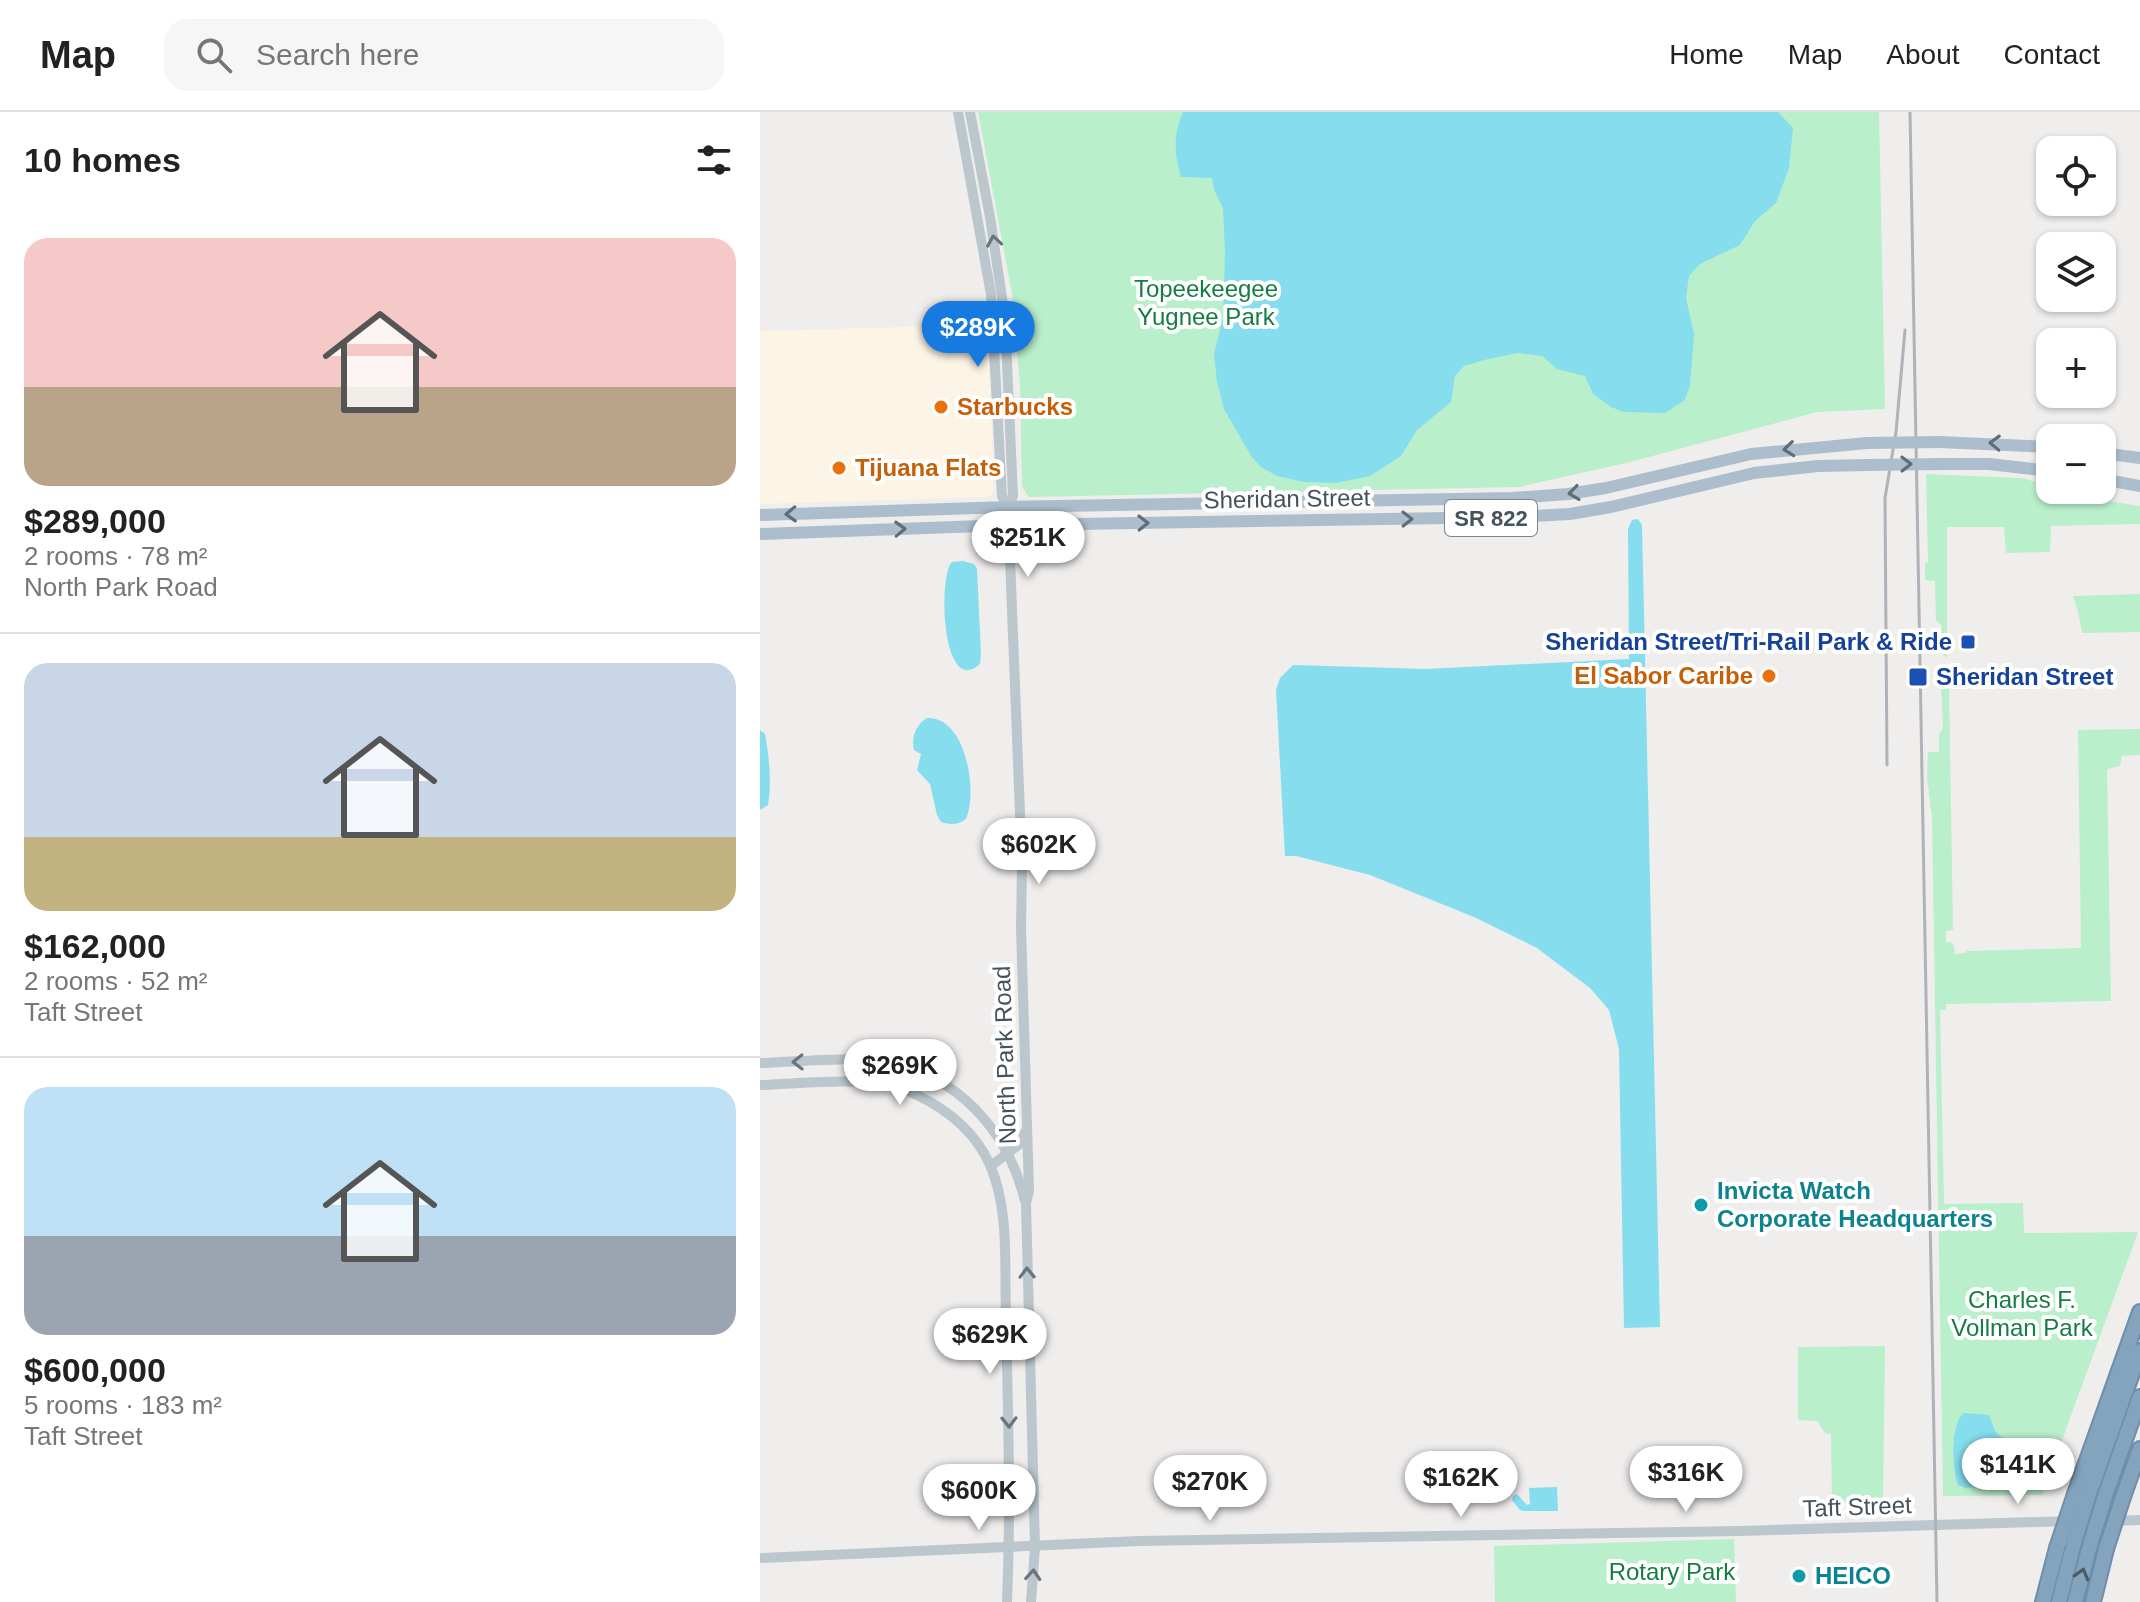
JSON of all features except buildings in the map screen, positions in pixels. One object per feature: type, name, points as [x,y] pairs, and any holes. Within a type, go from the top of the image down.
[{"type":"highway","points":[[2043,1602],[2065,1547],[2140,1312]]},
{"type":"highway","points":[[2082,1494],[2140,1351]]},
{"type":"highway","points":[[2075,1602],[2106,1493],[2140,1397]]},
{"type":"highway","points":[[2093,1602],[2106,1549],[2140,1449]]},
{"type":"highway","points":[[2059,1602],[2065,1547]]},
{"type":"main road","name":"Sheridan Street","points":[[760,515],[1008,507],[1481,499],[1568,494],[1751,454],[1867,443],[1939,442],[2036,446]]},
{"type":"main road","points":[[2116,455],[2140,458]]},
{"type":"main road","name":"Sheridan Street","points":[[760,534],[1009,525],[1515,517],[1570,514],[1611,507],[1743,475],[1786,469],[1989,464],[2036,469]]},
{"type":"main road","points":[[2116,482],[2140,486]]},
{"type":"street","name":"North Park Road","points":[[958,112],[991,294],[1002,496],[1008,507],[1009,525],[1022,865],[1025,1130],[1029,1191],[1026,1203],[1035,1547],[1031,1602]]},
{"type":"street","name":"North Park Road","points":[[970,112],[1005,318],[1013,496],[1008,507]]},
{"type":"street","points":[[760,1063],[882,1062],[921,1073],[950,1087],[979,1110],[1008,1152],[1026,1203]]},
{"type":"street","points":[[760,1085],[854,1083],[897,1088],[941,1108],[957,1121],[973,1137],[991,1166],[1003,1204],[1009,1431],[1007,1602]]},
{"type":"street","points":[[991,1166],[1021,1143],[1025,1130]]},
{"type":"street","name":"Taft Street","points":[[760,1558],[1139,1541],[1741,1531],[2140,1520]]},
{"type":"shaded area","points":[[975,325],[988,337],[994,492],[988,497],[760,504],[760,331]]},
{"type":"green space","name":"Topeekeegee Yugnee Park","points":[[978,112],[1879,112],[1885,409],[1817,412],[1630,462],[1519,487],[1029,497],[1022,487],[1020,385],[1012,294]]},
{"type":"green space","points":[[1926,474],[2022,478],[2036,482],[2036,504],[2116,502],[2140,506],[2140,524],[2051,526],[2050,552],[2006,553],[2004,527],[1947,527],[1947,658],[1939,651],[1942,626],[1936,620],[1935,581],[1925,580],[1925,563],[1928,562]]},
{"type":"green space","points":[[2140,594],[2140,632],[2082,633],[2073,596]]},
{"type":"green space","name":"Charles F. Vollman Park","points":[[1949,685],[1953,930],[1946,931],[1946,942],[1953,943],[1955,954],[1966,951],[2081,948],[2078,730],[2140,729],[2140,755],[2122,756],[2120,766],[2107,769],[2111,1001],[1946,1004],[1946,1010],[1940,1010],[1944,1204],[2023,1203],[2024,1233],[2138,1232],[2042,1495],[1943,1496],[1932,817],[1927,778],[1928,752],[1939,752],[1939,734],[1943,728],[1941,687]]},
{"type":"green space","points":[[1885,1346],[1883,1503],[1832,1504],[1831,1434],[1825,1433],[1817,1421],[1798,1420],[1798,1347]]},
{"type":"green space","name":"Rotary Park","points":[[1734,1539],[1736,1602],[1495,1602],[1494,1546]]},
{"type":"water","points":[[1183,112],[1778,112],[1793,128],[1789,168],[1776,203],[1755,221],[1740,245],[1700,264],[1689,276],[1686,298],[1694,334],[1690,385],[1685,400],[1665,413],[1624,412],[1593,394],[1585,376],[1557,369],[1542,356],[1517,353],[1484,360],[1464,366],[1455,376],[1451,402],[1417,430],[1401,456],[1370,476],[1336,483],[1304,482],[1277,476],[1261,467],[1251,456],[1224,409],[1214,353],[1223,318],[1223,208],[1212,178],[1181,177],[1176,144],[1177,128]]},
{"type":"water","points":[[1638,519],[1642,525],[1660,1327],[1624,1328],[1619,1049],[1609,1010],[1590,988],[1537,948],[1474,917],[1370,875],[1285,856],[1276,690],[1280,678],[1293,665],[1426,669],[1629,659],[1628,529],[1632,520]]},
{"type":"water","points":[[952,562],[974,564],[977,569],[981,654],[980,664],[967,670],[957,665],[950,650],[944,609],[948,571]]},
{"type":"water","points":[[927,718],[940,721],[951,729],[966,757],[969,807],[966,819],[957,823],[941,822],[930,784],[917,770],[921,754],[914,750],[914,736]]},
{"type":"water","points":[[760,730],[765,734],[770,778],[768,805],[760,810]]},
{"type":"water","points":[[1964,1413],[1989,1415],[1996,1433],[2008,1441],[2005,1474],[1999,1486],[1966,1488],[1958,1485],[1954,1468],[1954,1436],[1959,1418]]},
{"type":"water","points":[[1557,1487],[1558,1511],[1524,1511],[1512,1500],[1517,1494],[1527,1505],[1530,1504],[1529,1488]]},
{"type":"railway","points":[[1910,112],[1937,1602]]},
{"type":"railway","points":[[1887,765],[1885,498],[1896,432],[1905,330]]},
{"type":"place","name":"Starbucks","points":[[941,407]]},
{"type":"place","name":"Tijuana Flats","points":[[839,468]]},
{"type":"place","name":"Sheridan Street/Tri-Rail Park & Ride","points":[[1968,642]]},
{"type":"place","name":"El Sabor Caribe","points":[[1769,676]]},
{"type":"place","name":"Sheridan Street","points":[[1918,677]]},
{"type":"place","name":"Invicta Watch Corporate Headquarters","points":[[1701,1205]]},
{"type":"place","name":"HEICO","points":[[1799,1576]]}]
